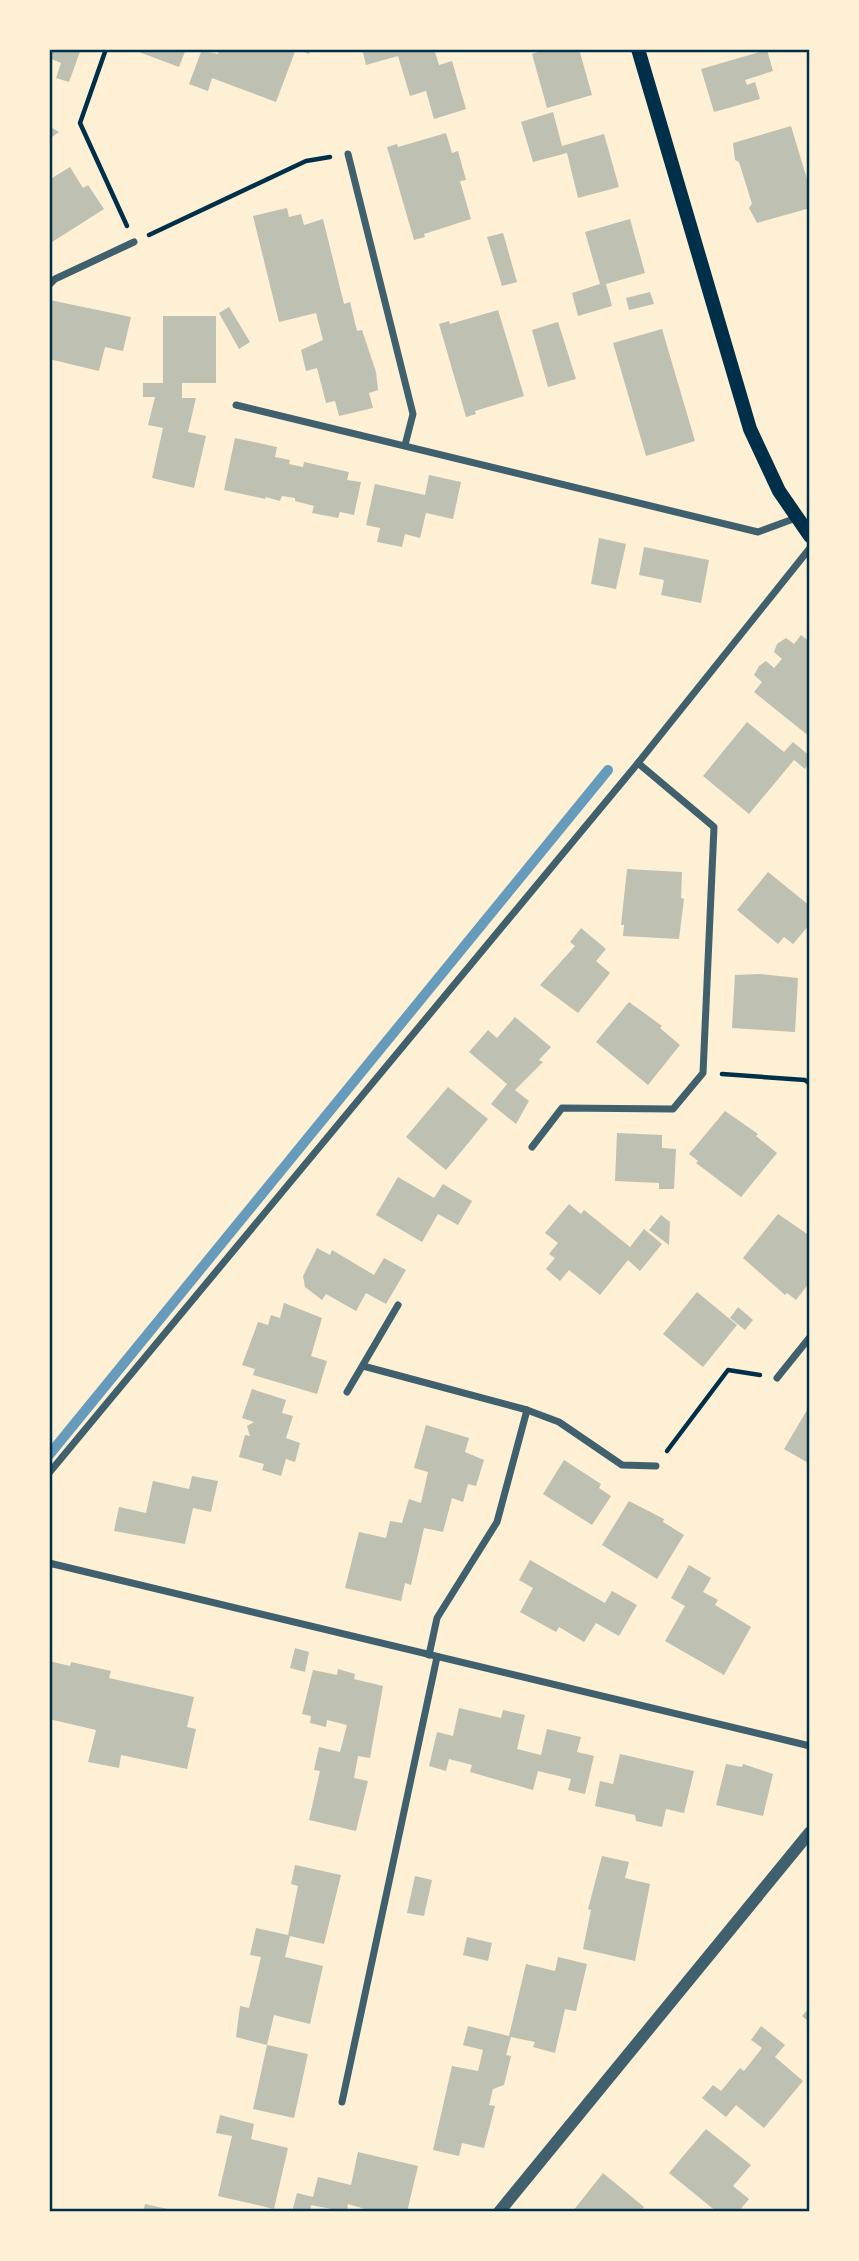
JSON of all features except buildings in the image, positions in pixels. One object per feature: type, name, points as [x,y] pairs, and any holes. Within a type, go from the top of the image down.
[{"type":"main road","points":[[641,50],[750,429],[779,491],[810,536]]},
{"type":"street","points":[[348,154],[414,414],[405,445]]},
{"type":"street","points":[[49,285],[55,279],[134,242]]},
{"type":"street","points":[[236,405],[758,532],[796,518]]},
{"type":"street","points":[[49,1473],[638,763],[810,548]]},
{"type":"street","points":[[532,1147],[562,1108],[673,1109],[704,1073],[714,827],[638,763]]},
{"type":"street","points":[[347,1392],[398,1305]]},
{"type":"street","points":[[776,1378],[810,1337]]},
{"type":"street","points":[[363,1366],[527,1410],[559,1422],[622,1465],[656,1466]]},
{"type":"street","points":[[342,2102],[433,1656],[436,1618],[496,1522],[527,1410]]},
{"type":"street","points":[[49,1563],[810,1746]]},
{"type":"street","points":[[499,2212],[810,1832]]},
{"type":"path","points":[[106,49],[80,123],[134,242],[306,161],[348,154]]},
{"type":"path","points":[[704,1073],[805,1080],[810,1084]]},
{"type":"path","points":[[656,1466],[728,1370],[776,1378]]},
{"type":"waterway","points":[[49,1455],[608,770]]}]
